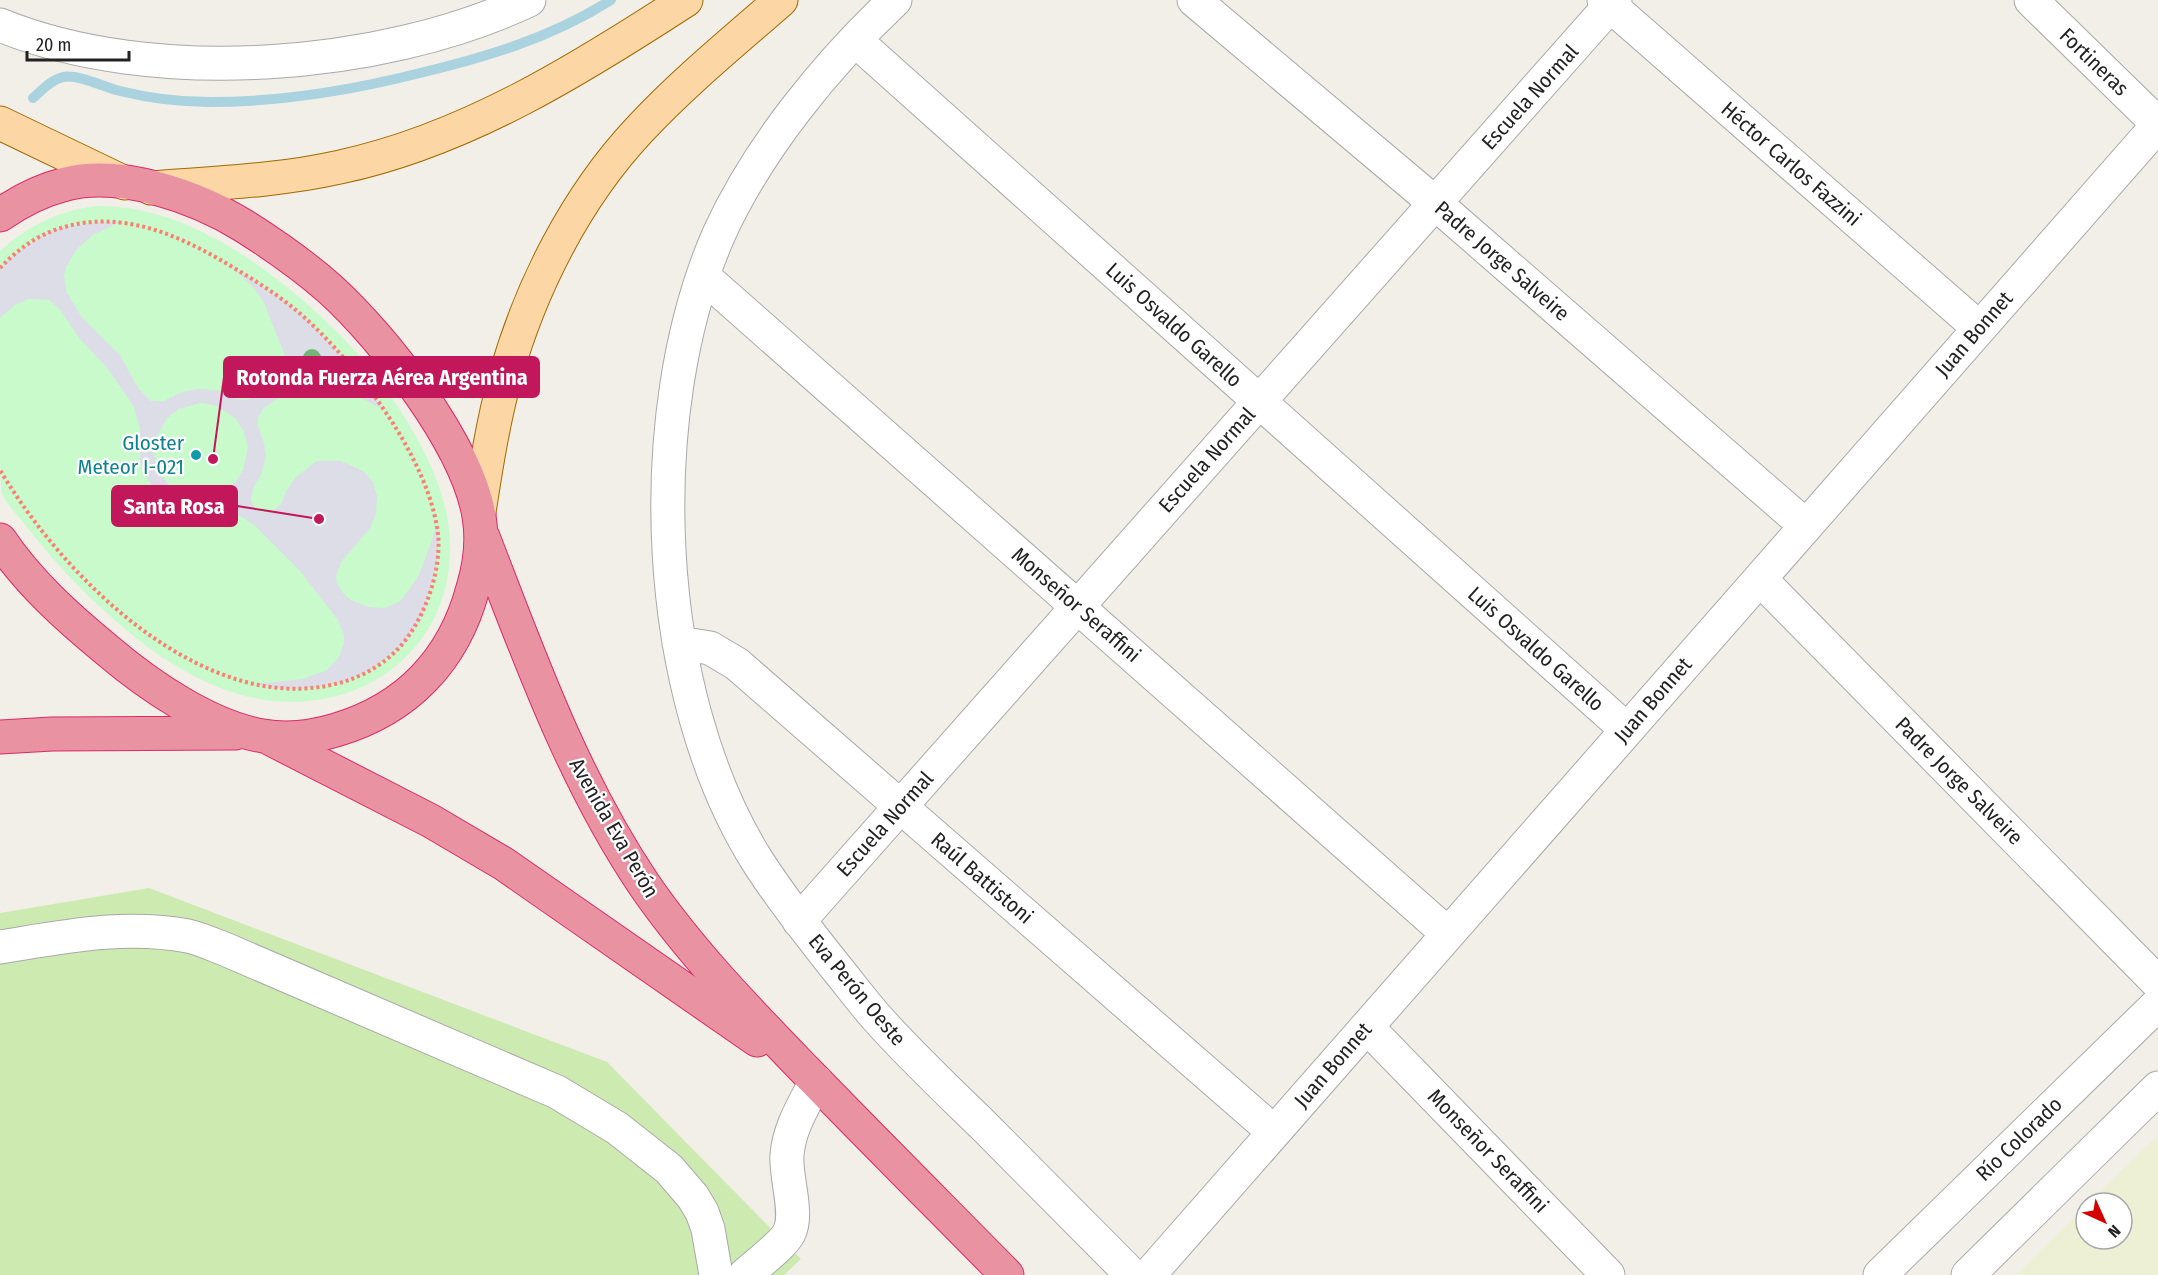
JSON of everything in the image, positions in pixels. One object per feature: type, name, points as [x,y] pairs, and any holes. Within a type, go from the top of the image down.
[{"type":"highway","name":"Avenida Eva Perón","points":[[0,215],[31,196],[68,183],[87,181],[137,185],[178,195],[207,206],[235,221],[285,254],[331,290],[392,356],[428,406],[458,457],[470,484],[480,522],[553,715],[576,765],[626,855],[682,936],[747,1010],[1006,1275]]},
{"type":"highway","points":[[0,736],[52,734],[307,736],[364,720],[398,701],[428,674],[454,639],[464,619],[477,577],[480,522]]},
{"type":"highway","name":"Avenida Eva Perón","points":[[0,540],[46,595],[115,658],[166,694],[219,722],[257,735],[440,826],[504,864],[816,1081]]},
{"type":"main road","points":[[0,123],[137,185],[269,178],[316,172],[364,162],[458,128],[526,96],[614,46],[686,0]]},
{"type":"main road","points":[[480,522],[496,414],[515,345],[541,280],[577,215],[602,176],[639,130],[690,80],[781,0]]},
{"type":"street","name":"Eva Perón Oeste","points":[[895,0],[855,40],[803,101],[757,166],[719,234],[703,276],[682,357],[670,444],[668,535],[673,604],[679,643],[696,717],[721,790],[756,860],[799,921],[890,1032],[1132,1275]]},
{"type":"street","name":"Padre Jorge Salveire","points":[[1194,0],[1436,203],[1806,526]]},
{"type":"street","name":"Fortineras","points":[[2031,0],[2158,124]]},
{"type":"street","name":"Escuela Normal","points":[[799,921],[1436,203],[1610,2]]},
{"type":"street","name":"Héctor Carlos Fazzini","points":[[1610,2],[1979,328]]},
{"type":"street","points":[[0,25],[32,37],[94,52],[158,60],[224,63],[290,59],[373,48],[443,33],[504,4]]},
{"type":"street","name":"Luis Osvaldo Garello","points":[[855,40],[1627,730]]},
{"type":"street","name":"Juan Bonnet","points":[[1149,1275],[2158,124]]},
{"type":"street","name":"Monseñor Seraffini","points":[[703,276],[1448,934]]},
{"type":"street","name":"Padre Jorge Salveire","points":[[1760,579],[2158,983]]},
{"type":"street","name":"Raúl Battistoni","points":[[679,643],[710,648],[737,664],[1274,1132]]},
{"type":"street","points":[[0,947],[103,931],[148,931],[191,937],[227,950],[533,1082],[567,1098],[617,1128],[655,1156],[682,1182],[702,1212],[712,1247],[716,1275]]},
{"type":"street","name":"Río Colorado","points":[[1880,1275],[2158,1004]]},
{"type":"street","name":"Monseñor Seraffini","points":[[1367,1027],[1608,1275]]},
{"type":"street","points":[[745,1275],[790,1232],[792,1220],[787,1169],[790,1133],[816,1081]]},
{"type":"street","points":[[1968,1275],[2158,1088]]},
{"type":"path","points":[[0,268],[27,244],[62,227],[82,223],[120,222],[156,230],[182,239],[206,251],[277,295],[318,330],[358,374],[390,419],[415,464],[430,500],[439,538],[428,600],[418,622],[402,645],[381,663],[358,676],[334,684],[297,689],[269,687],[239,680],[215,672],[187,658],[152,636],[115,607],[55,546],[24,507],[0,470]]},
{"type":"green space","points":[[96,206],[131,208],[165,217],[198,230],[231,247],[261,267],[317,313],[342,337],[377,377],[410,426],[436,478],[445,504],[449,529],[448,573],[437,611],[418,644],[391,670],[358,689],[320,699],[280,701],[238,694],[199,679],[163,657],[113,619],[59,565],[6,501],[2,494],[0,468],[0,251],[21,234],[44,221],[82,208]]},
{"type":"green space","points":[[149,888],[607,1062],[801,1259],[784,1275],[0,1275],[0,913]]},
{"type":"green space","points":[[2158,1135],[2158,1275],[2016,1275],[2074,1218],[2074,1251],[2134,1251],[2134,1191],[2101,1191]]},
{"type":"shaded area","points":[[120,222],[93,235],[77,249],[64,275],[67,293],[81,316],[120,355],[138,388],[151,401],[164,401],[182,392],[199,389],[217,390],[237,399],[247,400],[260,392],[284,369],[285,356],[264,303],[255,289],[229,265],[277,295],[305,317],[345,359],[384,410],[353,394],[330,386],[305,386],[282,395],[263,409],[258,417],[258,426],[266,456],[261,475],[254,486],[251,497],[251,502],[257,510],[265,513],[273,511],[281,504],[296,477],[317,461],[341,461],[363,471],[373,482],[377,497],[376,514],[370,528],[341,562],[336,577],[337,584],[345,595],[368,607],[385,608],[400,601],[419,575],[437,526],[439,538],[437,563],[424,611],[403,645],[369,671],[346,681],[310,688],[284,689],[254,684],[303,679],[327,670],[339,657],[344,643],[344,635],[338,620],[300,571],[254,525],[242,517],[227,512],[201,514],[182,511],[156,493],[142,469],[140,428],[134,407],[109,370],[80,339],[60,310],[49,300],[28,299],[15,305],[0,318],[0,268],[12,256],[44,234],[62,227]],"holes":[[[201,403],[217,406],[236,419],[244,432],[248,447],[243,470],[235,483],[215,495],[200,498],[184,494],[170,487],[157,468],[154,453],[156,438],[167,418],[179,409]]]},
{"type":"waterway","points":[[33,98],[55,80],[63,77],[83,79],[153,98],[210,102],[288,98],[365,86],[492,54],[541,36],[611,0]]},
{"type":"place","name":"Gloster Meteor I-021","points":[[196,455]]},
{"type":"place","name":"Rotonda Fuerza Aérea Argentina","points":[[213,459]]},
{"type":"place","name":"Santa Rosa","points":[[319,519]]}]
